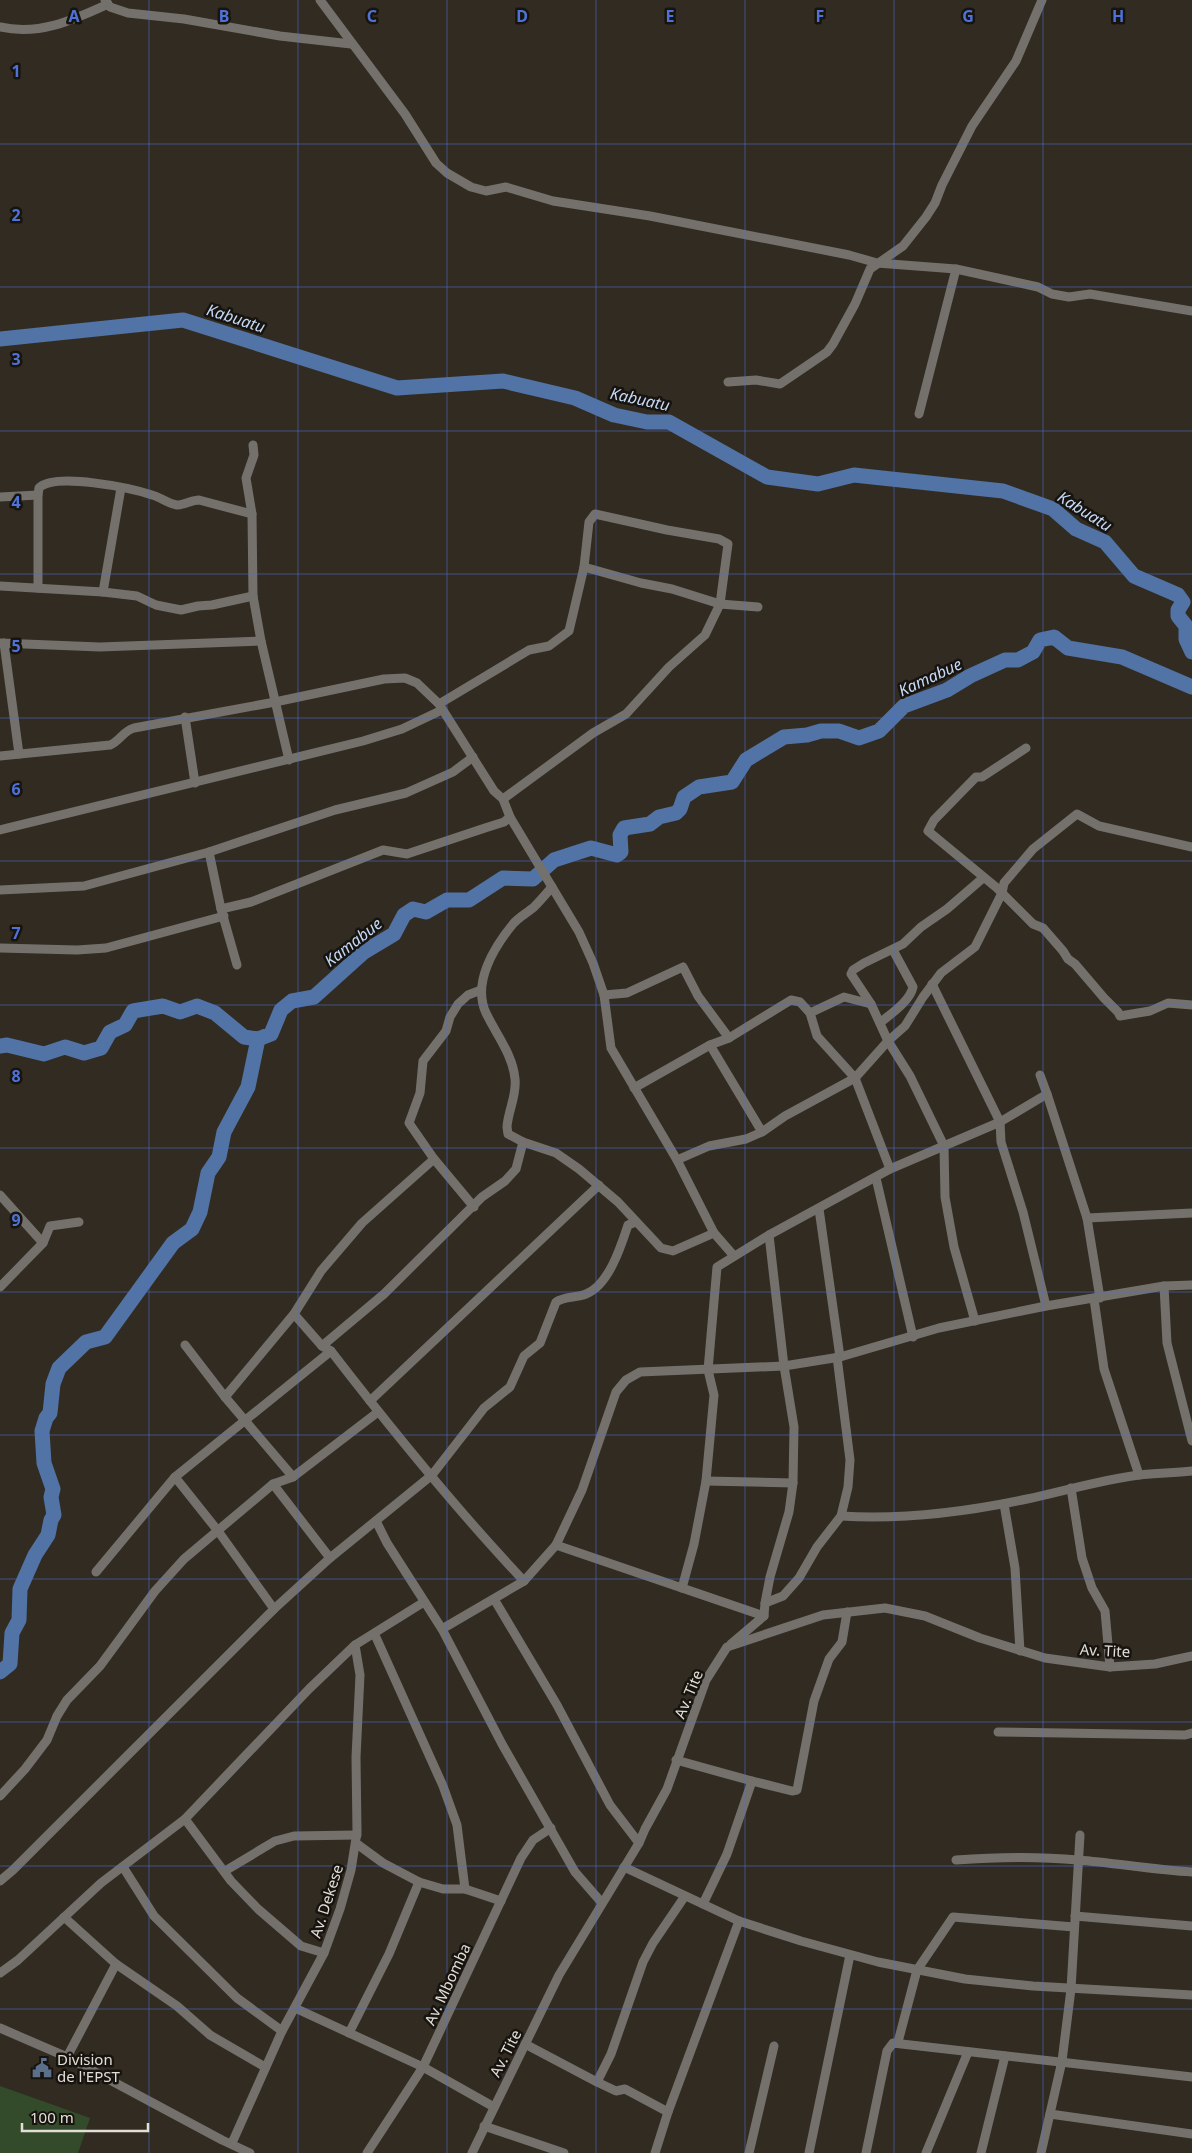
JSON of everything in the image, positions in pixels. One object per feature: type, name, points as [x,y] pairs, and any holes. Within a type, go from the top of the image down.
[{"type":"street","points":[[320,0],[405,114],[436,163],[447,173],[471,187],[486,191],[506,187],[553,201],[679,221],[849,255],[877,263],[956,269],[1011,280],[1038,287],[1052,294],[1069,297],[1090,294],[1192,311]]},
{"type":"street","points":[[728,382],[756,380],[780,384],[827,352],[834,344],[855,304],[870,269],[909,240],[935,203],[972,126],[1016,60],[1042,0]]},
{"type":"street","points":[[0,26],[32,29],[53,26],[69,22],[107,2],[118,12],[128,14],[146,14],[184,19],[280,36],[352,44]]},
{"type":"street","points":[[919,414],[956,269]]},
{"type":"street","points":[[253,445],[254,455],[246,478],[252,514],[253,596],[261,641],[289,760]]},
{"type":"street","points":[[38,588],[38,495],[41,486],[56,482],[84,481],[150,494],[178,505],[199,500],[252,514]]},
{"type":"street","points":[[103,592],[121,488]]},
{"type":"street","points":[[0,496],[38,495]]},
{"type":"street","points":[[0,830],[289,760],[402,729],[529,650],[549,646],[569,631],[584,567],[589,522],[595,514],[725,541],[728,546],[720,604],[705,636],[670,667],[626,714],[593,733],[503,798]]},
{"type":"street","points":[[584,567],[641,583],[672,589],[720,604],[758,606]]},
{"type":"street","points":[[0,586],[103,592],[142,597],[152,604],[181,610],[253,596]]},
{"type":"street","points":[[20,754],[2,643],[100,647],[261,641]]},
{"type":"street","points":[[0,756],[110,745],[116,742],[127,730],[384,679],[405,678],[417,683],[440,707],[494,790],[503,798],[510,817],[579,932],[593,963],[604,995],[611,1048],[677,1160],[714,1233],[734,1256]]},
{"type":"street","points":[[185,717],[195,782]]},
{"type":"street","points":[[1026,748],[982,777],[976,777],[934,820],[928,830],[1002,893],[1033,924],[1043,928],[1068,959],[1075,964],[1120,1016],[1150,1011],[1168,1003],[1192,1005]]},
{"type":"street","points":[[0,890],[84,886],[210,852],[335,810],[406,793],[453,772],[473,756]]},
{"type":"street","points":[[677,1160],[709,1146],[746,1139],[762,1132],[785,1116],[855,1078],[888,1041],[905,1026],[932,984],[942,973],[975,947],[1002,893],[1004,883],[1033,849],[1076,814],[1099,826],[1192,847]]},
{"type":"street","points":[[0,948],[77,950],[106,948],[222,913],[383,850],[407,854],[504,822],[510,817]]},
{"type":"street","points":[[210,852],[222,913],[237,965]]},
{"type":"street","points":[[974,1321],[954,1247],[945,1197],[944,1146],[910,1076],[888,1041],[881,1022],[852,972],[864,963],[893,950],[947,909],[983,878]]},
{"type":"street","points":[[552,887],[534,907],[514,923],[494,952],[481,990],[481,1003],[498,1034],[515,1076],[516,1082],[507,1122],[508,1134],[523,1142],[556,1153],[599,1185],[661,1248],[672,1252],[714,1233]]},
{"type":"street","points":[[881,1022],[899,1007],[912,992],[912,987],[893,950]]},
{"type":"street","points":[[604,995],[627,993],[682,967],[698,996],[729,1038]]},
{"type":"street","points":[[932,984],[1000,1122],[1001,1142],[1023,1212],[1046,1306]]},
{"type":"street","points":[[474,1207],[434,1159],[409,1123],[420,1093],[423,1062],[446,1031],[450,1017],[458,1004],[468,995],[481,990]]},
{"type":"street","points":[[810,1013],[844,997],[871,1004]]},
{"type":"street","points":[[634,1088],[710,1046],[729,1038],[791,1000],[800,1002],[810,1013],[818,1036],[855,1078],[890,1169]]},
{"type":"street","points":[[710,1046],[762,1132]]},
{"type":"street","points":[[1040,1075],[1087,1218],[1104,1369],[1139,1475]]},
{"type":"street","points":[[682,1588],[694,1544],[706,1481],[714,1395],[708,1370],[717,1268],[720,1264],[769,1235],[890,1169],[1000,1122],[1047,1094]]},
{"type":"street","points":[[322,1346],[384,1294],[482,1198],[505,1181],[516,1168],[523,1142]]},
{"type":"street","points":[[225,1396],[294,1314],[321,1271],[362,1223],[434,1159]]},
{"type":"street","points":[[876,1178],[913,1337]]},
{"type":"street","points":[[370,1400],[599,1185]]},
{"type":"street","points":[[0,1195],[43,1243]]},
{"type":"street","points":[[765,1603],[783,1596],[799,1578],[818,1547],[841,1516],[848,1487],[850,1460],[839,1357],[819,1209]]},
{"type":"street","points":[[1087,1218],[1192,1213]]},
{"type":"street","points":[[0,1287],[43,1243],[50,1226],[79,1222]]},
{"type":"street","points":[[0,1881],[274,1609],[330,1558],[432,1475],[484,1408],[510,1387],[524,1356],[540,1344],[556,1302],[587,1294],[595,1287],[617,1258],[628,1225],[636,1222]]},
{"type":"street","points":[[727,1648],[764,1616],[770,1577],[790,1512],[793,1482],[794,1427],[784,1366],[769,1235]]},
{"type":"street","points":[[442,1629],[524,1581],[556,1545],[582,1490],[616,1392],[626,1380],[640,1372],[784,1366],[839,1357],[939,1328],[1046,1306],[1097,1299],[1164,1286],[1192,1285]]},
{"type":"street","points":[[1164,1286],[1166,1343],[1192,1441]]},
{"type":"street","points":[[294,1314],[322,1346],[331,1351],[378,1412],[478,1532],[524,1581]]},
{"type":"street","points":[[185,1345],[293,1477]]},
{"type":"street","points":[[96,1572],[175,1478],[245,1419],[331,1351]]},
{"type":"street","points":[[0,1796],[25,1769],[47,1740],[57,1716],[67,1700],[100,1666],[155,1591],[184,1559],[273,1484],[293,1477],[378,1412]]},
{"type":"street","points":[[841,1516],[882,1518],[923,1516],[1004,1504],[1070,1488],[1139,1475],[1192,1471]]},
{"type":"street","points":[[175,1478],[218,1531],[274,1609]]},
{"type":"street","points":[[706,1481],[793,1482]]},
{"type":"street","points":[[273,1484],[330,1558]]},
{"type":"street","points":[[1070,1488],[1082,1558],[1092,1588],[1105,1611],[1110,1667]]},
{"type":"street","points":[[1004,1504],[1015,1568],[1020,1651]]},
{"type":"street","points":[[376,1521],[387,1544],[442,1629],[502,1744],[575,1872],[602,1903]]},
{"type":"street","points":[[556,1545],[764,1616]]},
{"type":"street","points":[[494,1599],[557,1705],[610,1804],[639,1843]]},
{"type":"street","points":[[0,1973],[18,1960],[101,1883],[185,1819],[309,1689],[355,1646],[424,1602]]},
{"type":"street","name":"Av. Tite","points":[[472,2153],[559,1974],[639,1843],[667,1789],[706,1680],[727,1648],[823,1615],[885,1608],[925,1616],[1020,1651],[1046,1658],[1110,1667],[1155,1664],[1192,1656]]},
{"type":"street","points":[[676,1760],[792,1791],[797,1790],[814,1701],[829,1659],[842,1642],[847,1612]]},
{"type":"street","points":[[375,1635],[443,1786],[457,1825],[466,1889]]},
{"type":"street","name":"Av. Dekese","points":[[232,2144],[282,2031],[324,1953],[340,1909],[357,1840],[356,1757],[360,1675],[355,1646]]},
{"type":"street","points":[[998,1732],[1185,1735],[1192,1733]]},
{"type":"street","points":[[703,1904],[727,1854],[752,1781]]},
{"type":"street","points":[[185,1819],[224,1871],[258,1909],[301,1946],[324,1953]]},
{"type":"street","name":"Av. Mbomba","points":[[367,2153],[423,2067],[521,1858],[533,1840],[551,1828]]},
{"type":"street","points":[[1041,2153],[1062,2061],[1071,1988],[1080,1835]]},
{"type":"street","points":[[224,1871],[275,1841],[294,1836],[357,1840],[383,1863],[419,1882],[443,1889],[466,1889],[501,1901]]},
{"type":"street","points":[[956,1860],[1009,1856],[1079,1860],[1192,1872]]},
{"type":"street","points":[[123,1867],[154,1916],[237,1998],[282,2031]]},
{"type":"street","points":[[624,1867],[739,1921],[850,1955],[965,1979],[1071,1988],[1192,1995]]},
{"type":"street","points":[[349,2033],[389,1954],[419,1882]]},
{"type":"street","points":[[597,2082],[611,2054],[643,1962],[653,1943],[685,1896]]},
{"type":"street","points":[[1075,1916],[1192,1926]]},
{"type":"street","points":[[64,1917],[116,1964],[177,2006],[210,2034],[265,2067]]},
{"type":"street","points":[[898,2042],[917,1970],[953,1917],[1074,1927]]},
{"type":"street","points":[[655,2153],[668,2112],[739,1921]]},
{"type":"street","points":[[808,2153],[850,1955]]},
{"type":"street","points":[[67,2057],[116,1964]]},
{"type":"street","points":[[295,2008],[423,2067],[494,2107]]},
{"type":"street","points":[[0,2028],[67,2057],[250,2153]]},
{"type":"street","points":[[866,2153],[887,2052],[893,2043],[898,2042],[968,2052],[1192,2076]]},
{"type":"street","points":[[525,2044],[597,2082],[616,2091],[625,2089],[668,2112]]},
{"type":"street","points":[[749,2153],[774,2046]]},
{"type":"street","points":[[926,2153],[968,2052]]},
{"type":"street","points":[[981,2153],[1005,2056]]},
{"type":"street","points":[[1050,2114],[1192,2134]]},
{"type":"street","points":[[484,2126],[545,2150],[564,2153]]},
{"type":"green space","points":[[0,2086],[90,2118],[78,2153],[0,2153]]},
{"type":"waterway","name":"Kabuatu","points":[[0,339],[183,320],[397,388],[503,381],[575,398],[614,415],[647,422],[669,422],[767,477],[818,484],[854,475],[1003,491],[1053,509],[1076,529],[1105,542],[1134,576],[1178,595],[1183,602],[1178,610],[1178,616],[1186,626],[1186,639],[1192,652]]},
{"type":"waterway","name":"Kamabue","points":[[0,1046],[7,1045],[44,1054],[65,1047],[84,1053],[101,1048],[110,1032],[125,1025],[133,1011],[163,1006],[180,1012],[197,1006],[215,1013],[244,1037],[258,1039],[271,1034],[281,1010],[292,1001],[314,997],[364,952],[394,934],[404,915],[413,909],[426,912],[447,900],[469,900],[503,878],[533,879],[554,860],[591,848],[617,855],[621,852],[620,835],[624,828],[650,824],[659,817],[676,813],[680,809],[684,797],[699,787],[732,782],[746,760],[784,737],[807,735],[821,731],[839,731],[859,738],[879,731],[904,706],[947,690],[970,676],[1005,660],[1018,660],[1033,652],[1040,640],[1054,637],[1068,648],[1122,657],[1192,687]]},
{"type":"waterway","points":[[0,1672],[10,1664],[12,1633],[19,1620],[20,1589],[35,1555],[48,1535],[54,1515],[51,1497],[53,1489],[44,1463],[42,1431],[46,1418],[50,1413],[53,1384],[59,1368],[86,1342],[105,1337],[173,1243],[192,1229],[200,1212],[208,1173],[219,1157],[224,1132],[248,1087],[258,1039]]},
{"type":"place","name":"Division de l'EPST","points":[[42,2068]]}]
